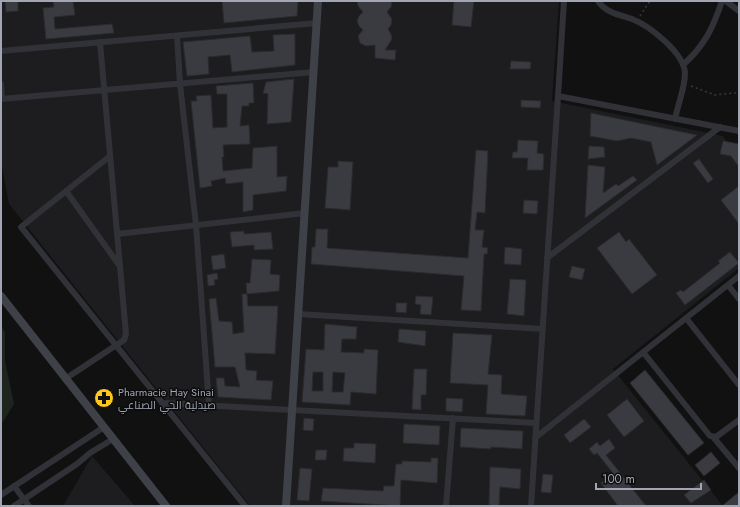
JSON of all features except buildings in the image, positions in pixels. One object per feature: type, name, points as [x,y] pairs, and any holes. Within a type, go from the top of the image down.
[{"type":"street","points":[[286,506],[318,1]]},
{"type":"street","points":[[531,506],[564,1]]},
{"type":"street","points":[[598,1],[602,8],[637,21],[648,27],[672,50],[683,65],[683,83],[675,118]]},
{"type":"street","points":[[683,65],[714,25],[722,1]]},
{"type":"street","points":[[726,1],[739,11]]},
{"type":"street","points":[[1,51],[317,23]]},
{"type":"street","points":[[177,36],[180,84],[196,225],[209,405]]},
{"type":"street","points":[[65,379],[124,340],[126,334],[100,42]]},
{"type":"street","points":[[1,84],[2,99],[314,72]]},
{"type":"street","points":[[558,96],[739,131]]},
{"type":"street","points":[[547,258],[720,127]]},
{"type":"street","points":[[110,156],[21,227],[244,506]]},
{"type":"street","points":[[66,191],[120,266]]},
{"type":"street","points":[[117,234],[305,214]]},
{"type":"street","points":[[535,438],[739,276]]},
{"type":"street","points":[[728,285],[739,299]]},
{"type":"street","points":[[1,296],[166,506]]},
{"type":"street","points":[[298,314],[543,329]]},
{"type":"street","points":[[686,318],[739,385]]},
{"type":"street","points":[[643,352],[710,436],[714,438],[739,468]]},
{"type":"street","points":[[162,403],[536,423]]},
{"type":"street","points":[[446,506],[453,418]]},
{"type":"street","points":[[714,438],[722,434],[739,420]]},
{"type":"street","points":[[1,495],[104,427]]},
{"type":"street","points":[[14,506],[77,464],[90,453],[113,439]]},
{"type":"street","points":[[14,486],[29,506]]},
{"type":"path","points":[[637,21],[650,1]]},
{"type":"path","points":[[683,83],[715,95],[733,92],[739,93]]},
{"type":"shaded area","points":[[1,1],[559,1],[552,101],[723,136],[739,158],[739,268],[613,369],[723,506],[250,506],[9,204],[1,161]]},
{"type":"shaded area","points":[[1,326],[5,332],[5,361],[14,404],[1,425]]},
{"type":"shaded area","points":[[92,456],[135,506],[63,506]]},
{"type":"place","name":"Pharmacie Hay Sinai صيدلية الحي الصناعي","points":[[104,398]]}]
